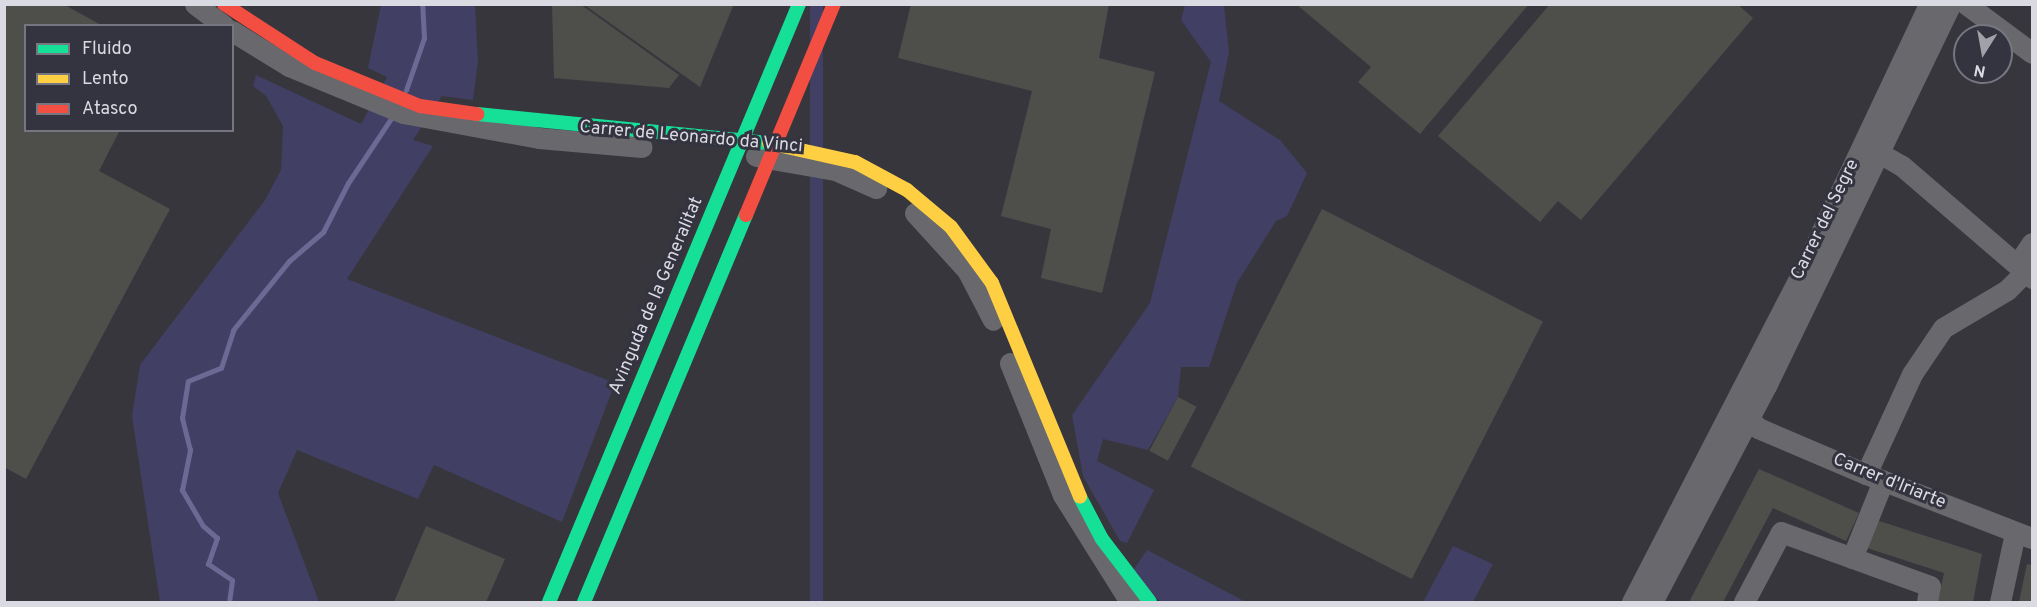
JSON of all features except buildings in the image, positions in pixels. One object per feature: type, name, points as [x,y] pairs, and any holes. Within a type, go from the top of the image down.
[{"type":"street","points":[[195,4],[221,24]]},
{"type":"street","points":[[224,4],[315,63],[376,99]]},
{"type":"street","name":"Avinguda de la Generalitat","points":[[549,603],[799,4]]},
{"type":"street","points":[[584,603],[834,4]]},
{"type":"street","name":"Carrer del Segre","points":[[1652,603],[1749,419],[1870,148],[1929,4]]},
{"type":"street","name":"Carrer del Segre","points":[[1632,603],[1870,148],[1951,4]]},
{"type":"street","points":[[1966,4],[2032,53]]},
{"type":"street","name":"Carrer de Leonardo da Vinci","points":[[234,32],[289,66],[376,99],[437,115],[539,138],[794,160],[852,176],[892,197],[946,243],[983,297],[1063,495],[1130,603]]},
{"type":"street","name":"Carrer de Leonardo da Vinci","points":[[437,115],[800,146],[855,162],[908,190],[951,227],[992,283],[1077,492],[1102,539],[1150,603]]},
{"type":"street","points":[[1870,148],[2026,270]]},
{"type":"street","points":[[1852,558],[1875,478],[1912,375],[1943,328],[2007,290],[2026,270],[2032,243]]},
{"type":"street","name":"Carrer d'Iriarte","points":[[1749,419],[1758,428],[1875,478],[2024,536]]},
{"type":"street","points":[[1744,603],[1781,532],[1930,586],[1927,603]]},
{"type":"street","points":[[2000,603],[2024,536]]},
{"type":"shaded area","points":[[381,5],[475,5],[478,61],[473,100],[442,96],[413,140],[433,146],[347,279],[615,383],[562,522],[434,465],[418,499],[297,450],[278,493],[319,602],[160,602],[132,416],[140,365],[265,200],[281,170],[283,126],[266,96],[253,86],[256,75],[361,124],[387,77],[368,68]]},
{"type":"shaded area","points":[[810,5],[823,5],[823,602],[810,602]]},
{"type":"shaded area","points":[[1185,5],[1224,5],[1229,52],[1219,101],[1280,140],[1307,173],[1287,216],[1276,221],[1237,283],[1209,367],[1181,367],[1178,397],[1148,450],[1103,439],[1097,461],[1154,490],[1127,543],[1120,541],[1083,476],[1072,415],[1150,303],[1211,62],[1181,20]]},
{"type":"shaded area","points":[[1453,546],[1493,564],[1473,602],[1423,602]]},
{"type":"shaded area","points":[[1147,550],[1246,602],[1161,602],[1130,575]]},
{"type":"waterway","points":[[406,90],[424,38],[422,4]]},
{"type":"waterway","points":[[229,602],[232,580],[208,564],[217,538],[203,526],[182,490],[190,450],[182,418],[188,381],[221,368],[233,330],[289,261],[323,232],[348,183],[394,114]]},
{"type":"traffic: fast","points":[[549,602],[799,4]]},
{"type":"traffic: fast","points":[[477,114],[769,143]]},
{"type":"traffic: fast","points":[[584,602],[746,215]]},
{"type":"traffic: fast","points":[[1080,497],[1102,539],[1150,602]]},
{"type":"traffic: slow","points":[[769,143],[855,162],[907,190],[951,227],[992,283],[1080,497]]},
{"type":"traffic: jam","points":[[224,4],[315,63],[420,106],[477,114]]},
{"type":"traffic: jam","points":[[746,215],[834,4]]}]
